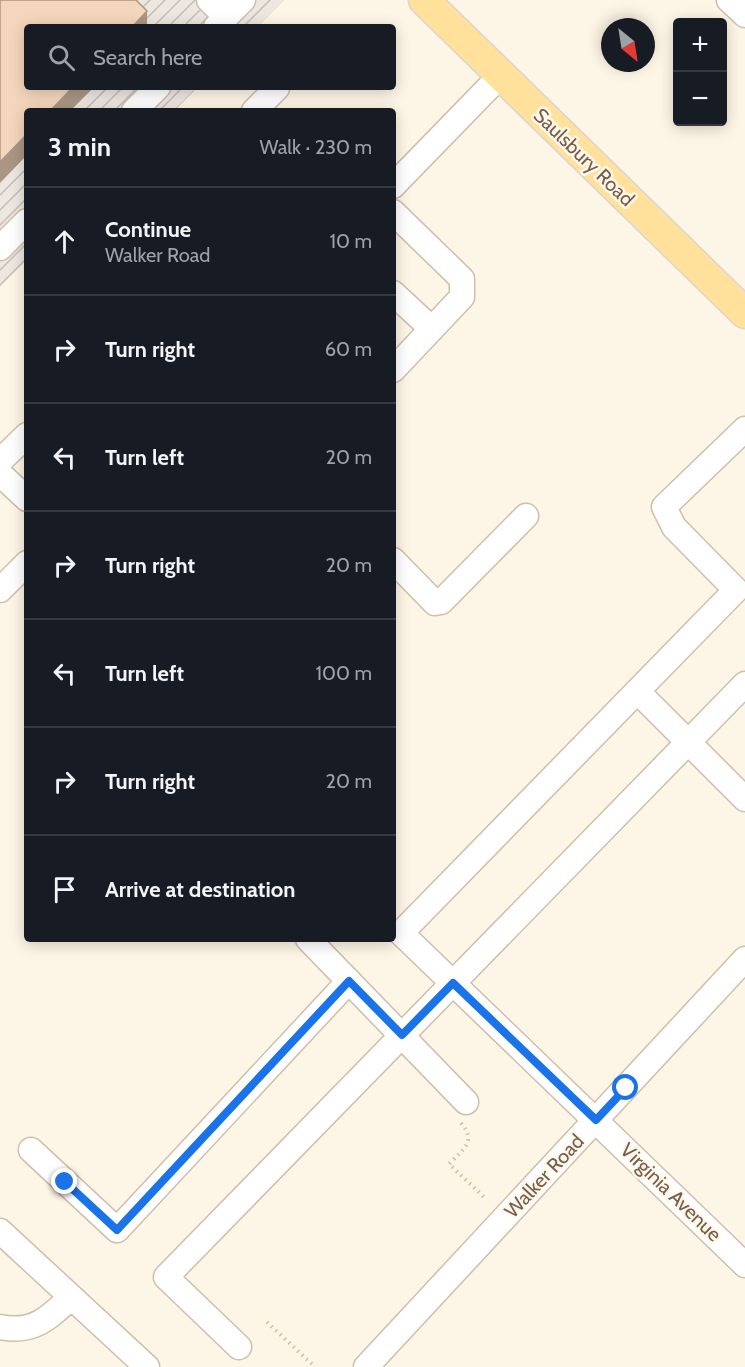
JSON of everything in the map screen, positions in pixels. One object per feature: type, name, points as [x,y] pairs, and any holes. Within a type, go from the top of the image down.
[{"type":"main road","name":"Saulsbury Road","points":[[424,0],[745,314]]},
{"type":"street","points":[[209,0],[221,22],[243,0]]},
{"type":"street","points":[[396,183],[501,75]]},
{"type":"street","points":[[137,108],[155,90]]},
{"type":"street","points":[[257,108],[276,90]]},
{"type":"street","points":[[396,215],[462,279],[462,297],[396,367]]},
{"type":"street","points":[[0,248],[24,224]]},
{"type":"street","points":[[396,296],[432,329]]},
{"type":"street","points":[[745,429],[664,507],[674,527],[736,590],[637,691],[745,799]]},
{"type":"street","points":[[0,461],[24,438]]},
{"type":"street","points":[[0,474],[24,496]]},
{"type":"street","points":[[396,563],[435,603],[441,602],[526,516]]},
{"type":"street","points":[[0,590],[24,566]]},
{"type":"street","points":[[239,1347],[166,1277],[745,684]]},
{"type":"street","name":"Virginia Avenue","points":[[637,691],[401,933],[745,1265]]},
{"type":"street","points":[[311,942],[402,1035],[463,1112]]},
{"type":"street","name":"Walker Road","points":[[366,1367],[745,959]]},
{"type":"street","points":[[31,1150],[117,1230],[349,981]]},
{"type":"street","points":[[0,1231],[147,1367]]},
{"type":"street","points":[[0,1328],[13,1330],[35,1326],[71,1297]]},
{"type":"path","points":[[463,1112],[470,1138],[468,1144],[449,1164],[485,1198]]},
{"type":"path","points":[[267,1322],[315,1367]]},
{"type":"shaded area","points":[[0,0],[284,0],[260,24],[24,24],[24,90],[195,90],[177,108],[24,108],[24,263],[0,287]]},
{"type":"building","points":[[0,0],[136,0],[147,11],[135,24],[24,24],[24,90],[70,90],[53,108],[24,108],[24,137],[0,162]]},
{"type":"route","points":[[65,1182],[117,1230],[349,981],[402,1035],[453,983],[596,1120],[626,1088]]}]
